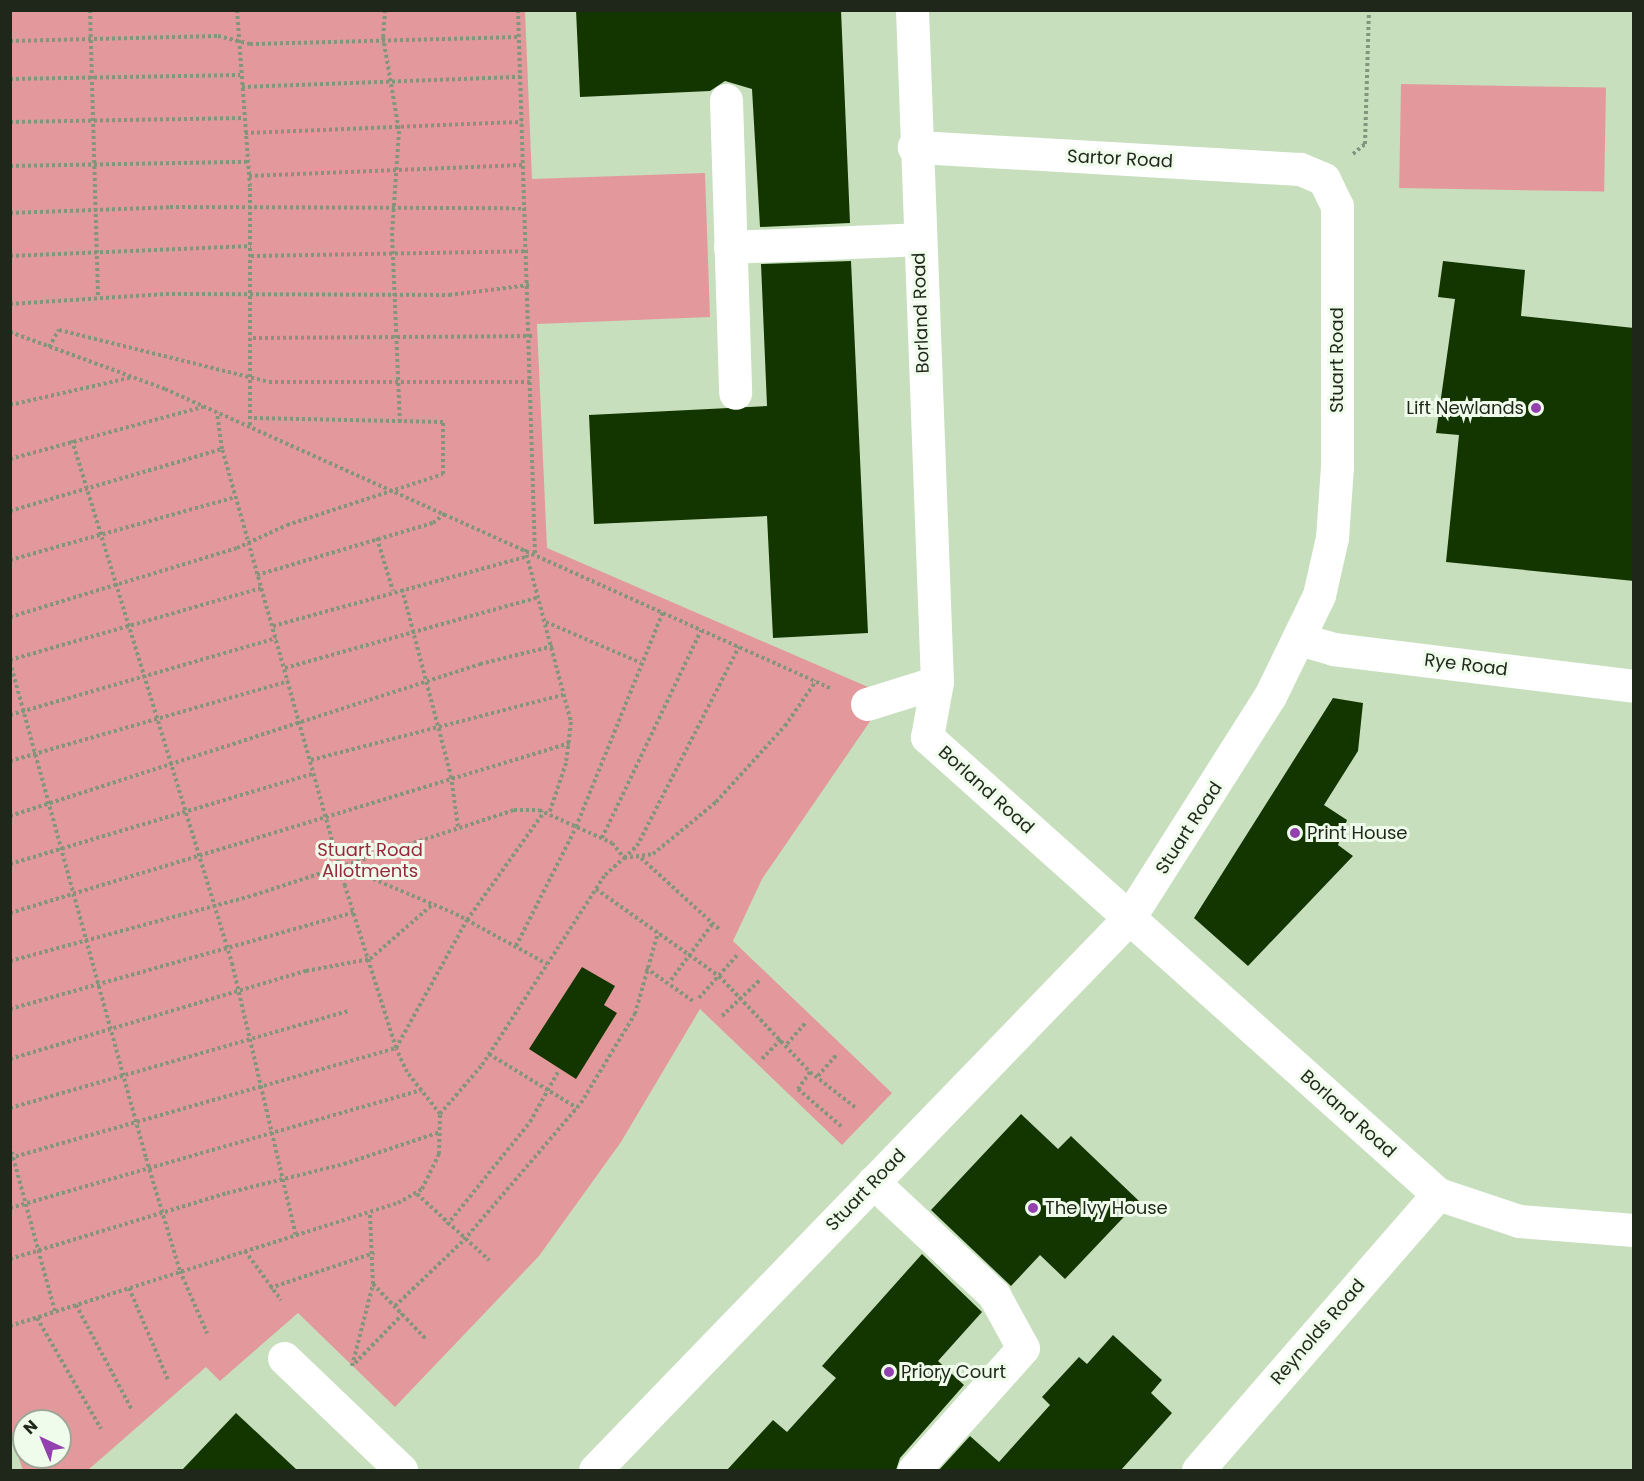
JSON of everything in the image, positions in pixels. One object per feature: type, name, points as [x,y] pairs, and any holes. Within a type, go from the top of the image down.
[{"type":"street","name":"Borland Road","points":[[912,10],[917,239],[937,682],[927,737],[1438,1194],[1519,1221],[1634,1230]]},
{"type":"street","points":[[726,100],[735,393]]},
{"type":"street","name":"Sartor Road","points":[[914,147],[1300,169],[1324,179]]},
{"type":"street","name":"Stuart Road","points":[[595,1470],[1128,918],[1225,772],[1299,639],[1324,572],[1337,467],[1337,206],[1324,179]]},
{"type":"street","points":[[730,247],[917,239]]},
{"type":"street","name":"Rye Road","points":[[1299,639],[1333,649],[1634,686]]},
{"type":"street","points":[[867,704],[937,682]]},
{"type":"street","points":[[873,1182],[994,1295],[1023,1348],[914,1470]]},
{"type":"street","name":"Reynolds Road","points":[[1197,1470],[1438,1194]]},
{"type":"street","points":[[284,1358],[401,1470]]},
{"type":"path","points":[[90,10],[98,296]]},
{"type":"path","points":[[237,10],[250,206],[253,338],[250,427]]},
{"type":"path","points":[[385,10],[383,37],[398,126],[399,169],[392,252],[400,424]]},
{"type":"path","points":[[518,10],[532,336],[536,554]]},
{"type":"path","points":[[1324,179],[1365,144],[1369,10]]},
{"type":"path","points":[[10,41],[218,36],[238,41],[383,37],[519,38]]},
{"type":"path","points":[[10,80],[240,75]]},
{"type":"path","points":[[242,87],[389,79],[521,77]]},
{"type":"path","points":[[10,122],[244,118]]},
{"type":"path","points":[[245,133],[522,122]]},
{"type":"path","points":[[10,166],[248,162]]},
{"type":"path","points":[[249,176],[524,165]]},
{"type":"path","points":[[10,213],[250,206],[394,210],[526,208]]},
{"type":"path","points":[[10,256],[96,250],[251,246]]},
{"type":"path","points":[[251,256],[528,251]]},
{"type":"path","points":[[10,304],[98,296],[252,297],[393,293],[449,295],[529,285]]},
{"type":"path","points":[[49,347],[58,330],[252,378],[533,382]]},
{"type":"path","points":[[10,333],[133,377],[204,406],[867,704]]},
{"type":"path","points":[[253,338],[395,335],[532,336]]},
{"type":"path","points":[[10,405],[133,377]]},
{"type":"path","points":[[10,459],[72,440],[204,406]]},
{"type":"path","points":[[217,412],[222,449],[235,497],[301,723],[339,864],[396,1048],[420,1090],[440,1114]]},
{"type":"path","points":[[10,616],[248,542],[394,490],[439,477],[444,470],[443,422],[400,424],[251,418]]},
{"type":"path","points":[[72,440],[90,487],[101,534],[145,673],[240,994],[264,1085],[296,1235]]},
{"type":"path","points":[[10,511],[222,449]]},
{"type":"path","points":[[10,560],[235,497]]},
{"type":"path","points":[[257,575],[433,523],[446,513]]},
{"type":"path","points":[[377,538],[393,591]]},
{"type":"path","points":[[12,1157],[396,1048],[467,920],[547,813],[570,743],[566,694],[554,646],[536,598],[525,549]]},
{"type":"path","points":[[273,626],[393,591],[526,557]]},
{"type":"path","points":[[207,1333],[180,1271],[135,1121],[100,981],[10,661],[261,588]]},
{"type":"path","points":[[402,589],[416,633],[451,776],[458,827]]},
{"type":"path","points":[[285,668],[536,598]]},
{"type":"path","points":[[516,946],[576,827],[663,612]]},
{"type":"path","points":[[546,622],[641,663]]},
{"type":"path","points":[[602,838],[701,630]]},
{"type":"path","points":[[10,715],[145,673],[276,638]]},
{"type":"path","points":[[10,816],[172,766],[426,681],[554,646]]},
{"type":"path","points":[[10,1326],[180,1271],[370,1214],[417,1194],[436,1167],[440,1114],[489,1054],[596,889],[637,846],[739,647]]},
{"type":"path","points":[[10,761],[289,681]]},
{"type":"path","points":[[10,962],[214,906],[339,864],[514,810],[547,813],[602,838],[624,858],[641,858],[716,802],[785,726],[816,681]]},
{"type":"path","points":[[311,760],[566,694]]},
{"type":"path","points":[[10,913],[198,857],[451,776],[570,743]]},
{"type":"path","points":[[10,864],[315,773]]},
{"type":"path","points":[[641,858],[721,931]]},
{"type":"path","points":[[339,864],[467,920],[548,964]]},
{"type":"path","points":[[596,889],[719,975],[787,1044],[810,1072],[856,1108]]},
{"type":"path","points":[[10,1059],[113,1032],[240,994],[306,971],[370,959],[433,904]]},
{"type":"path","points":[[10,1009],[100,981],[354,912]]},
{"type":"path","points":[[671,980],[713,923]]},
{"type":"path","points":[[395,1306],[464,1240],[577,1108],[635,1014],[646,968],[658,932]]},
{"type":"path","points":[[699,998],[737,955]]},
{"type":"path","points":[[646,968],[671,980],[693,1001]]},
{"type":"path","points":[[722,1016],[760,980]]},
{"type":"path","points":[[10,1108],[123,1073],[348,1011]]},
{"type":"path","points":[[787,1044],[805,1023]]},
{"type":"path","points":[[762,1059],[781,1039]]},
{"type":"path","points":[[818,1076],[838,1053]]},
{"type":"path","points":[[489,1054],[548,1095],[577,1108]]},
{"type":"path","points":[[447,1225],[548,1095],[558,1072]]},
{"type":"path","points":[[810,1072],[798,1089],[841,1126]]},
{"type":"path","points":[[10,1209],[275,1134],[420,1090]]},
{"type":"path","points":[[10,1259],[440,1132]]},
{"type":"path","points":[[10,1146],[55,1312]]},
{"type":"path","points":[[417,1194],[447,1225],[489,1260]]},
{"type":"path","points":[[370,1214],[374,1253],[373,1284],[352,1365],[403,1314]]},
{"type":"path","points":[[245,1251],[281,1300]]},
{"type":"path","points":[[270,1288],[374,1253]]},
{"type":"path","points":[[373,1284],[426,1339]]},
{"type":"path","points":[[129,1288],[168,1380]]},
{"type":"path","points":[[76,1305],[132,1410]]},
{"type":"path","points":[[36,1318],[101,1429]]},
{"type":"green space","name":"Stuart Road Allotments","points":[[10,11],[525,11],[532,179],[705,173],[710,317],[537,324],[547,548],[875,690],[873,717],[762,879],[733,941],[892,1093],[842,1145],[700,1009],[621,1142],[539,1256],[395,1407],[298,1313],[220,1381],[206,1367],[88,1470],[23,1469],[72,1469],[72,1409],[12,1409],[12,1440],[10,1434]]},
{"type":"green space","points":[[1401,84],[1606,88],[1604,192],[1399,188]]},
{"type":"building","points":[[576,10],[841,10],[850,223],[760,227],[752,89],[725,81],[710,91],[580,97]]},
{"type":"building","points":[[851,261],[868,633],[773,638],[767,516],[594,524],[589,415],[767,406],[761,264]]},
{"type":"building","name":"Lift Newlands","points":[[1443,261],[1525,270],[1521,316],[1634,328],[1634,581],[1446,562],[1459,435],[1436,433],[1455,299],[1438,297]]},
{"type":"building","name":"Print House","points":[[1333,698],[1363,703],[1358,751],[1324,805],[1347,820],[1338,845],[1353,856],[1248,966],[1194,918]]},
{"type":"building","points":[[582,967],[615,986],[604,1005],[617,1013],[576,1079],[529,1049]]},
{"type":"building","name":"The Ivy House","points":[[1021,1114],[1058,1149],[1071,1136],[1139,1201],[1065,1279],[1040,1255],[1011,1286],[931,1210]]},
{"type":"building","name":"Priory Court","points":[[922,1254],[982,1312],[938,1361],[964,1385],[900,1458],[896,1470],[727,1470],[773,1420],[787,1432],[836,1378],[822,1366]]},
{"type":"building","name":"Priory Court","points":[[1113,1335],[1162,1380],[1151,1393],[1172,1413],[1121,1470],[939,1470],[970,1436],[999,1462],[1050,1405],[1042,1397],[1079,1357],[1087,1364]]},
{"type":"building","points":[[236,1413],[297,1470],[182,1470]]},
{"type":"place","name":"Lift Newlands","points":[[1536,408]]},
{"type":"place","name":"Print House","points":[[1295,833]]},
{"type":"place","name":"The Ivy House","points":[[1033,1208]]},
{"type":"place","name":"Priory Court","points":[[889,1372]]}]
